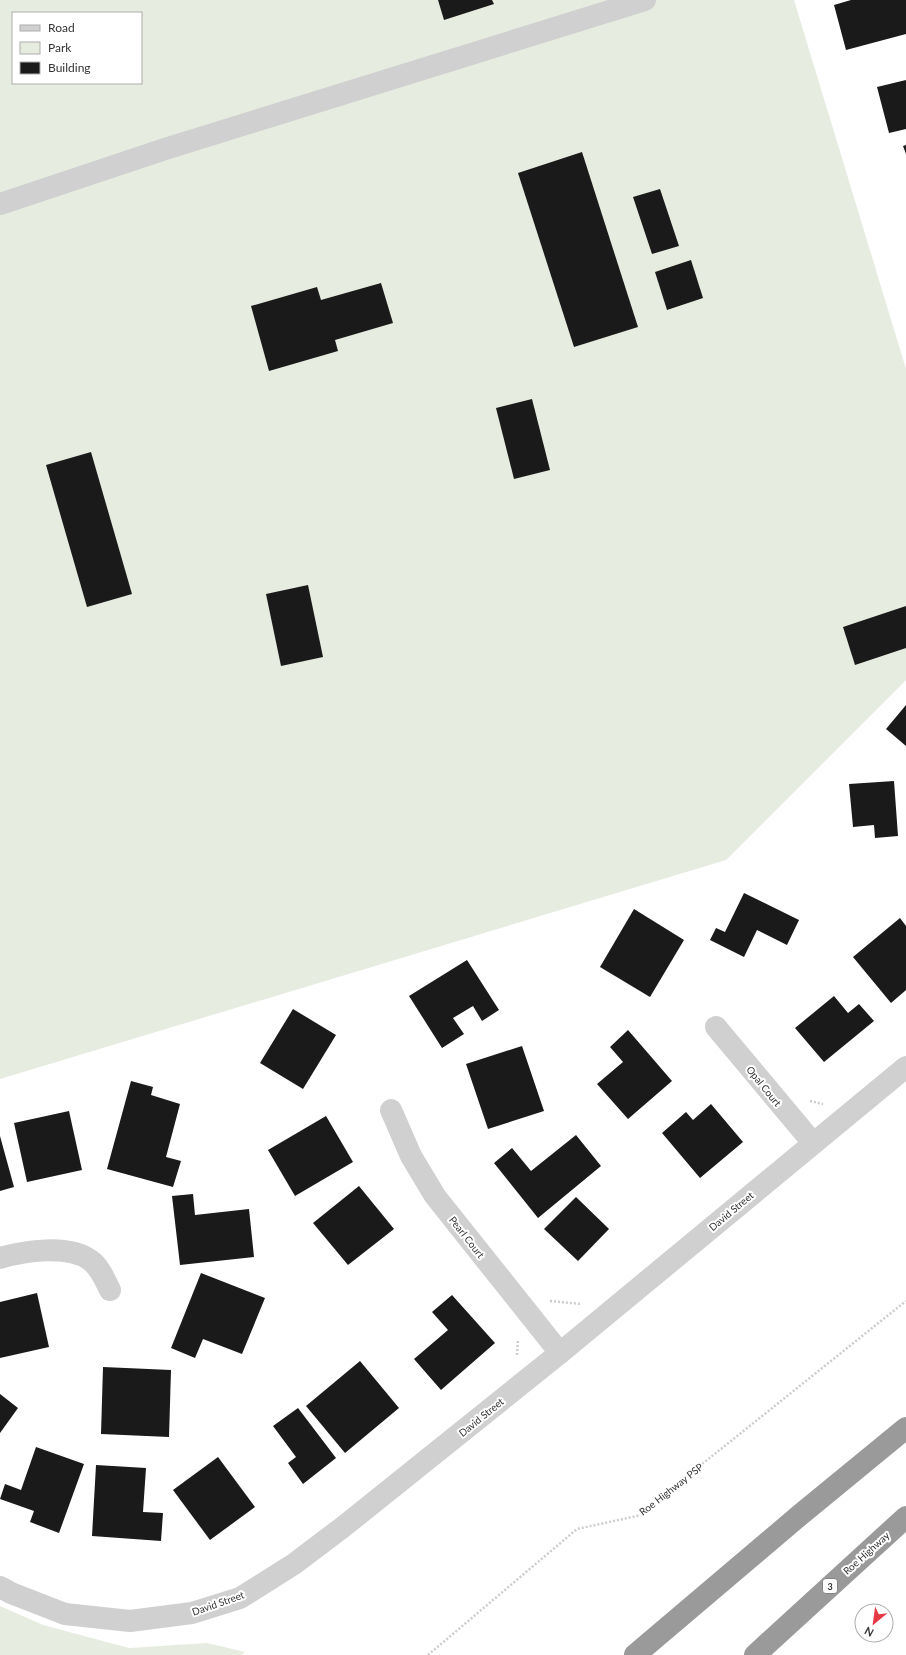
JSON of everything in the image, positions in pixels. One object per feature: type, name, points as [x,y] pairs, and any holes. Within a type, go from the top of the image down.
[{"type":"highway","points":[[635,1655],[800,1515],[906,1428]]},
{"type":"highway","name":"Roe Highway","points":[[755,1655],[906,1517]]},
{"type":"street","points":[[0,204],[165,149],[645,0]]},
{"type":"street","name":"Opal Court","points":[[716,1027],[787,1114],[813,1143]]},
{"type":"street","name":"David Street","points":[[0,1587],[11,1593],[65,1614],[130,1621],[192,1613],[240,1598],[294,1564],[343,1527],[560,1353],[906,1067]]},
{"type":"street","name":"Pearl Court","points":[[392,1110],[411,1156],[435,1196],[529,1316],[560,1353]]},
{"type":"street","points":[[0,1258],[22,1252],[52,1251],[78,1253],[90,1260],[100,1271],[110,1290]]},
{"type":"path","points":[[787,1114],[805,1100],[830,1106]]},
{"type":"path","points":[[517,1358],[520,1327],[546,1300],[588,1305]]},
{"type":"path","name":"Roe Highway PSP","points":[[428,1655],[577,1529],[636,1516],[906,1301]]},
{"type":"green space","points":[[0,0],[794,0],[906,369],[906,680],[726,860],[0,1079]]},
{"type":"green space","points":[[0,1606],[43,1625],[129,1648],[207,1643],[245,1652],[241,1655],[0,1655]]},
{"type":"building","points":[[438,0],[492,0],[494,4],[444,20]]},
{"type":"building","points":[[851,0],[906,0],[906,34],[846,50],[834,5]]},
{"type":"building","points":[[906,80],[906,129],[889,133],[877,87]]},
{"type":"building","points":[[906,145],[906,154],[903,146]]},
{"type":"building","points":[[582,152],[638,327],[574,347],[518,173]]},
{"type":"building","points":[[660,189],[679,246],[652,254],[633,197]]},
{"type":"building","points":[[691,260],[703,298],[667,310],[655,272]]},
{"type":"building","points":[[381,283],[393,323],[335,340],[338,351],[269,371],[251,306],[317,287],[321,300]]},
{"type":"building","points":[[532,399],[550,470],[514,479],[496,408]]},
{"type":"building","points":[[91,452],[132,594],[87,607],[46,465]]},
{"type":"building","points":[[308,585],[323,657],[281,666],[266,594]]},
{"type":"building","points":[[906,606],[906,648],[855,665],[843,627]]},
{"type":"building","points":[[906,705],[906,746],[886,729]]},
{"type":"building","points":[[894,781],[898,836],[875,838],[874,825],[853,827],[849,784]]},
{"type":"building","points":[[744,893],[799,920],[787,945],[757,930],[744,957],[710,940],[716,928],[725,932]]},
{"type":"building","points":[[634,909],[684,940],[650,997],[600,967]]},
{"type":"building","points":[[900,918],[906,926],[906,990],[891,1003],[853,957]]},
{"type":"building","points":[[467,960],[499,1010],[482,1021],[473,1006],[453,1018],[464,1034],[442,1048],[409,996]]},
{"type":"building","points":[[834,996],[848,1013],[859,1004],[874,1021],[824,1062],[795,1028]]},
{"type":"building","points":[[293,1009],[336,1035],[303,1089],[260,1063]]},
{"type":"building","points":[[628,1030],[672,1081],[628,1119],[597,1084],[623,1062],[610,1047]]},
{"type":"building","points":[[522,1046],[544,1111],[488,1129],[466,1064]]},
{"type":"building","points":[[131,1081],[153,1087],[151,1095],[180,1104],[166,1157],[181,1161],[173,1187],[107,1169]]},
{"type":"building","points":[[711,1104],[743,1142],[700,1178],[662,1133],[686,1112],[693,1120]]},
{"type":"building","points":[[69,1111],[82,1170],[27,1182],[14,1123]]},
{"type":"building","points":[[326,1116],[353,1162],[295,1196],[268,1150]]},
{"type":"building","points":[[576,1135],[601,1166],[538,1218],[494,1163],[512,1148],[531,1171]]},
{"type":"building","points":[[0,1136],[14,1187],[0,1191]]},
{"type":"building","points":[[359,1186],[394,1229],[348,1265],[313,1223]]},
{"type":"building","points":[[193,1194],[195,1215],[249,1209],[254,1257],[180,1265],[172,1196]]},
{"type":"building","points":[[576,1197],[609,1229],[578,1261],[544,1229]]},
{"type":"building","points":[[201,1273],[265,1298],[242,1354],[203,1339],[195,1358],[171,1348]]},
{"type":"building","points":[[37,1293],[49,1347],[0,1358],[0,1302]]},
{"type":"building","points":[[452,1295],[495,1343],[441,1390],[414,1359],[448,1330],[432,1312]]},
{"type":"building","points":[[360,1361],[399,1408],[345,1453],[306,1406]]},
{"type":"building","points":[[103,1367],[171,1370],[169,1437],[101,1434]]},
{"type":"building","points":[[0,1394],[18,1408],[0,1433]]},
{"type":"building","points":[[298,1408],[336,1458],[303,1484],[288,1463],[296,1457],[273,1426]]},
{"type":"building","points":[[36,1447],[84,1464],[59,1533],[30,1522],[34,1511],[0,1499],[5,1484],[21,1490]]},
{"type":"building","points":[[218,1457],[255,1507],[210,1540],[173,1490]]},
{"type":"building","points":[[96,1465],[146,1468],[143,1512],[163,1513],[161,1541],[92,1536]]}]
